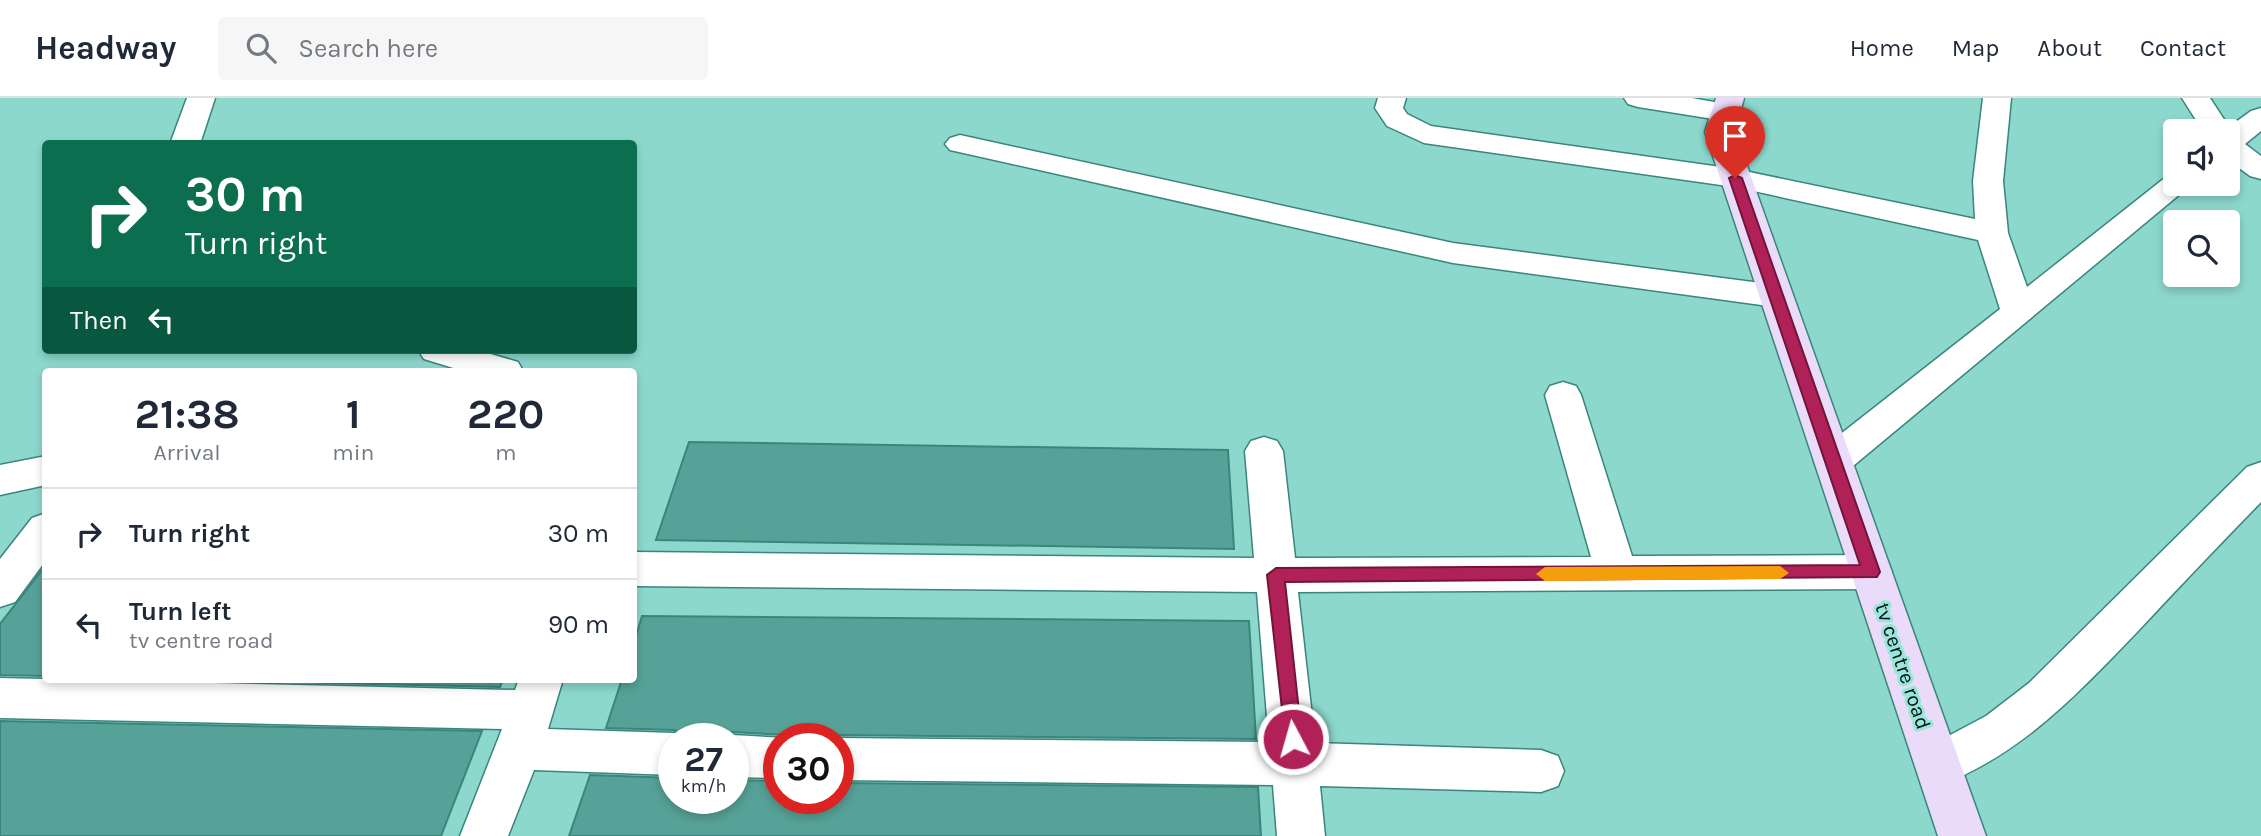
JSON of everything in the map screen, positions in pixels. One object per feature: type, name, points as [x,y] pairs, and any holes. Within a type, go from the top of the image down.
[{"type":"main road","name":"tv centre road","points":[[1728,105],[1720,132],[1962,836]]},
{"type":"street","points":[[186,140],[201,98]]},
{"type":"street","points":[[1392,98],[1389,108],[1397,120],[1424,134],[1735,178],[1992,233]]},
{"type":"street","points":[[1638,98],[1728,105]]},
{"type":"street","points":[[1997,98],[1988,181],[1992,233],[2018,312]]},
{"type":"street","points":[[2196,98],[2209,119]]},
{"type":"street","points":[[2240,135],[2261,117]]},
{"type":"street","points":[[960,144],[1454,253],[1776,296]]},
{"type":"street","points":[[2240,154],[2261,170]]},
{"type":"street","points":[[1833,461],[2163,195]]},
{"type":"street","points":[[449,354],[495,368]]},
{"type":"street","points":[[1563,395],[1616,573]]},
{"type":"street","points":[[1264,451],[1301,836]]},
{"type":"street","points":[[0,480],[42,471]]},
{"type":"street","points":[[1938,765],[2002,730],[2045,697],[2261,477]]},
{"type":"street","points":[[0,590],[41,542]]},
{"type":"street","points":[[637,569],[1276,575],[1871,572]]},
{"type":"street","points":[[0,698],[530,712],[658,749]]},
{"type":"street","points":[[484,836],[530,712]]},
{"type":"street","points":[[854,759],[1295,764],[1541,771]]},
{"type":"building","points":[[689,442],[1228,450],[1234,549],[656,540]]},
{"type":"building","points":[[42,570],[42,676],[0,675],[0,624]]},
{"type":"building","points":[[642,616],[1249,621],[1256,739],[854,735],[854,723],[763,723],[763,734],[749,733],[749,723],[658,723],[658,730],[606,728],[621,683],[637,683],[637,633]]},
{"type":"building","points":[[328,683],[502,683],[500,687]]},
{"type":"building","points":[[0,721],[482,731],[441,836],[0,836]]},
{"type":"building","points":[[590,775],[658,777],[658,814],[749,814],[749,780],[763,781],[763,814],[854,814],[854,783],[1258,787],[1261,836],[569,836]]},
{"type":"slow traffic","points":[[1545,574],[1780,573]]},
{"type":"route","points":[[1293,739],[1276,575],[1871,572],[1735,178]]}]
